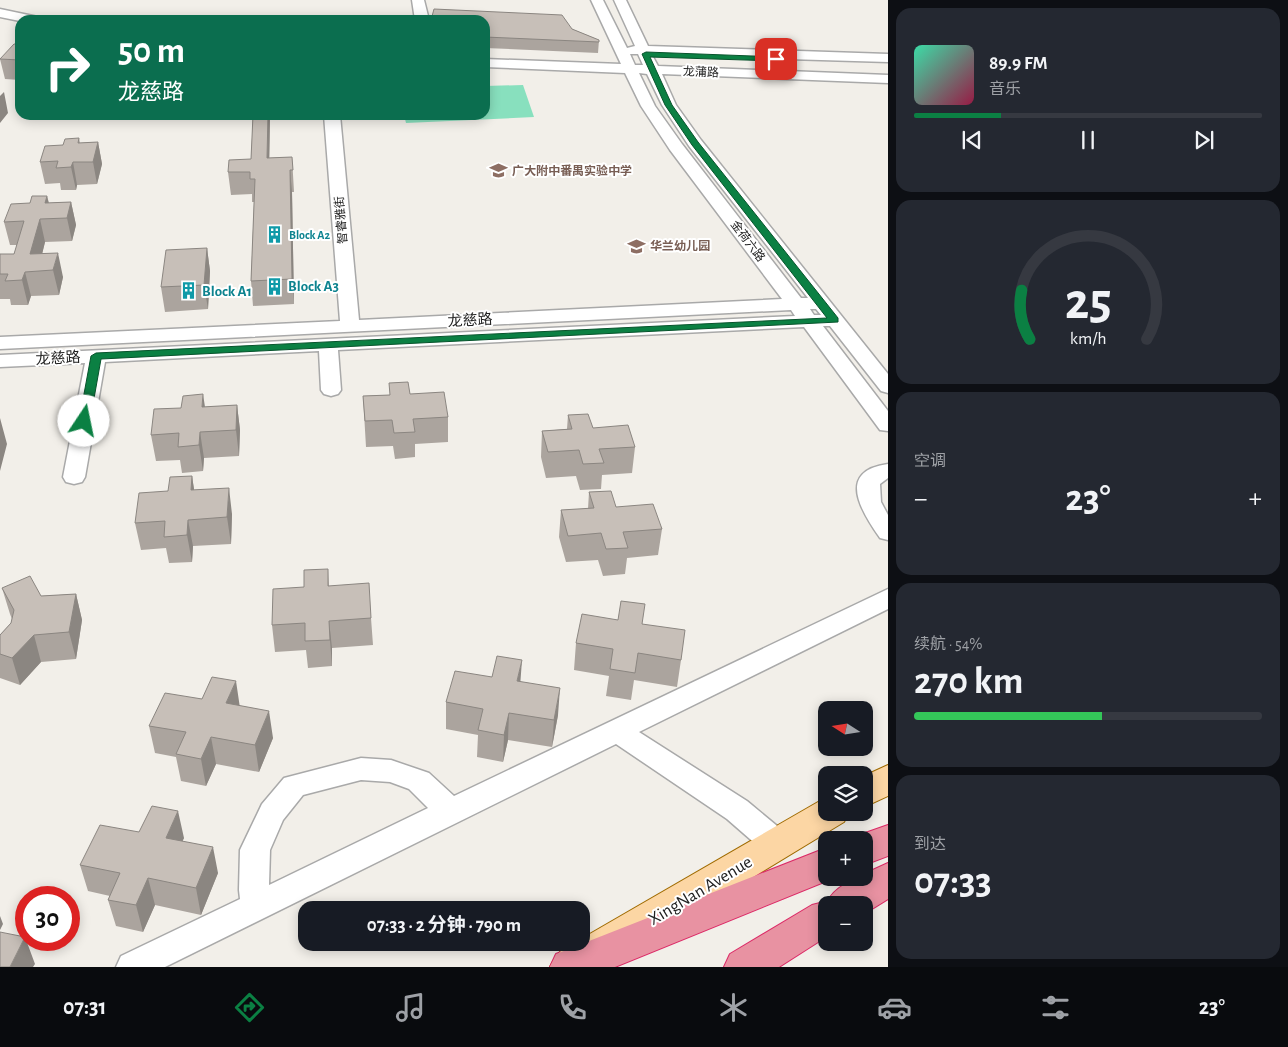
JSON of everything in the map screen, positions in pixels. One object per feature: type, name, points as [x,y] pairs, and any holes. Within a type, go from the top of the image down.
[{"type":"highway","points":[[873,846],[888,840]]},
{"type":"highway","points":[[570,967],[818,867]]},
{"type":"highway","points":[[860,896],[888,879]]},
{"type":"highway","points":[[744,967],[818,921]]},
{"type":"main road","points":[[873,787],[888,778]]},
{"type":"main road","name":"XingNan Avenue","points":[[570,967],[818,820]]},
{"type":"street","points":[[418,0],[421,15]]},
{"type":"street","name":"金荷六路","points":[[597,0],[648,106],[676,147],[888,425]]},
{"type":"street","name":"金荷六路","points":[[620,0],[669,105],[695,143],[888,387]]},
{"type":"street","points":[[0,13],[15,16]]},
{"type":"street","name":"龙蒲路","points":[[490,62],[888,58]]},
{"type":"street","name":"龙蒲路","points":[[625,60],[888,63]]},
{"type":"street","name":"龙蒲路","points":[[648,60],[888,77]]},
{"type":"street","name":"智睿雅街","points":[[332,120],[350,326]]},
{"type":"street","name":"龙慈路","points":[[0,343],[821,303]]},
{"type":"street","name":"龙慈路","points":[[0,361],[834,320]]},
{"type":"street","points":[[328,345],[331,390]]},
{"type":"street","points":[[74,477],[96,356]]},
{"type":"street","points":[[888,471],[881,472],[869,480],[867,491],[868,502],[888,532]]},
{"type":"street","points":[[132,967],[888,598]]},
{"type":"street","points":[[619,730],[632,741],[738,810],[777,844]]},
{"type":"street","points":[[257,906],[254,890],[255,850],[272,814],[294,786],[361,768],[391,771],[419,781],[451,812]]},
{"type":"green space","points":[[523,85],[534,117],[490,119],[490,86]]},
{"type":"green space","points":[[405,120],[470,120],[406,123]]},
{"type":"building","points":[[434,9],[562,15],[572,29],[599,40],[599,42],[490,37],[490,15],[432,15]]},
{"type":"building","points":[[14,44],[15,44],[15,60],[0,59]]},
{"type":"building","points":[[253,120],[268,120],[267,158],[292,157],[293,170],[290,170],[292,279],[251,281],[255,179],[250,179],[250,172],[228,172],[229,160],[251,159]]},
{"type":"building","points":[[79,138],[78,143],[98,142],[93,162],[73,162],[71,167],[56,168],[58,161],[40,162],[45,146],[63,145],[65,139]]},
{"type":"building","points":[[32,196],[47,196],[45,203],[71,202],[67,218],[40,219],[30,254],[58,253],[53,270],[25,272],[22,280],[5,281],[8,274],[0,274],[0,254],[14,254],[24,221],[4,222],[11,204],[30,203]]},
{"type":"building","points":[[207,248],[204,285],[161,287],[166,250]]},
{"type":"building","points":[[408,382],[410,394],[444,392],[448,417],[413,419],[415,432],[394,433],[392,420],[365,421],[363,396],[390,395],[389,383]]},
{"type":"building","points":[[203,394],[202,407],[237,405],[236,430],[200,432],[199,445],[178,447],[179,433],[151,435],[154,409],[181,408],[183,396]]},
{"type":"building","points":[[588,414],[593,428],[628,425],[635,447],[599,449],[604,463],[583,464],[579,450],[548,452],[542,431],[572,429],[568,415]]},
{"type":"building","points":[[192,476],[191,490],[229,488],[227,517],[188,520],[187,535],[164,537],[165,521],[135,523],[139,493],[168,491],[170,477]]},
{"type":"building","points":[[611,491],[616,507],[653,504],[662,529],[623,532],[628,548],[606,549],[601,533],[568,536],[561,510],[594,508],[589,492]]},
{"type":"building","points":[[328,569],[328,586],[369,583],[371,618],[329,621],[330,640],[305,641],[305,623],[272,625],[273,589],[304,587],[304,570]]},
{"type":"building","points":[[30,576],[41,596],[76,594],[69,632],[34,635],[12,658],[0,654],[0,635],[11,623],[14,610],[2,588]]},
{"type":"building","points":[[621,601],[645,604],[642,624],[685,630],[681,660],[638,653],[635,673],[610,669],[613,649],[576,643],[582,614],[618,620]]},
{"type":"building","points":[[497,656],[522,660],[517,681],[560,688],[554,720],[509,713],[504,735],[478,730],[483,709],[446,702],[455,671],[492,677]]},
{"type":"building","points":[[212,677],[236,681],[226,703],[269,711],[255,745],[211,737],[201,759],[176,754],[186,732],[149,726],[165,693],[202,699]]},
{"type":"building","points":[[152,806],[178,811],[166,838],[213,847],[196,888],[148,878],[136,905],[108,900],[120,873],[80,865],[100,825],[139,832]]},
{"type":"building","points":[[0,932],[15,935],[15,951],[18,951],[10,967],[0,967]]},
{"type":"place","name":"广大附中番禺实验中学","points":[[498,171]]},
{"type":"place","name":"Block A2","points":[[275,235]]},
{"type":"place","name":"华兰幼儿园","points":[[636,246]]},
{"type":"place","name":"Block A3","points":[[274,286]]},
{"type":"place","name":"Block A1","points":[[188,291]]},
{"type":"route","points":[[84,421],[96,356],[834,320],[695,143],[669,105],[646,54],[776,59]]}]
